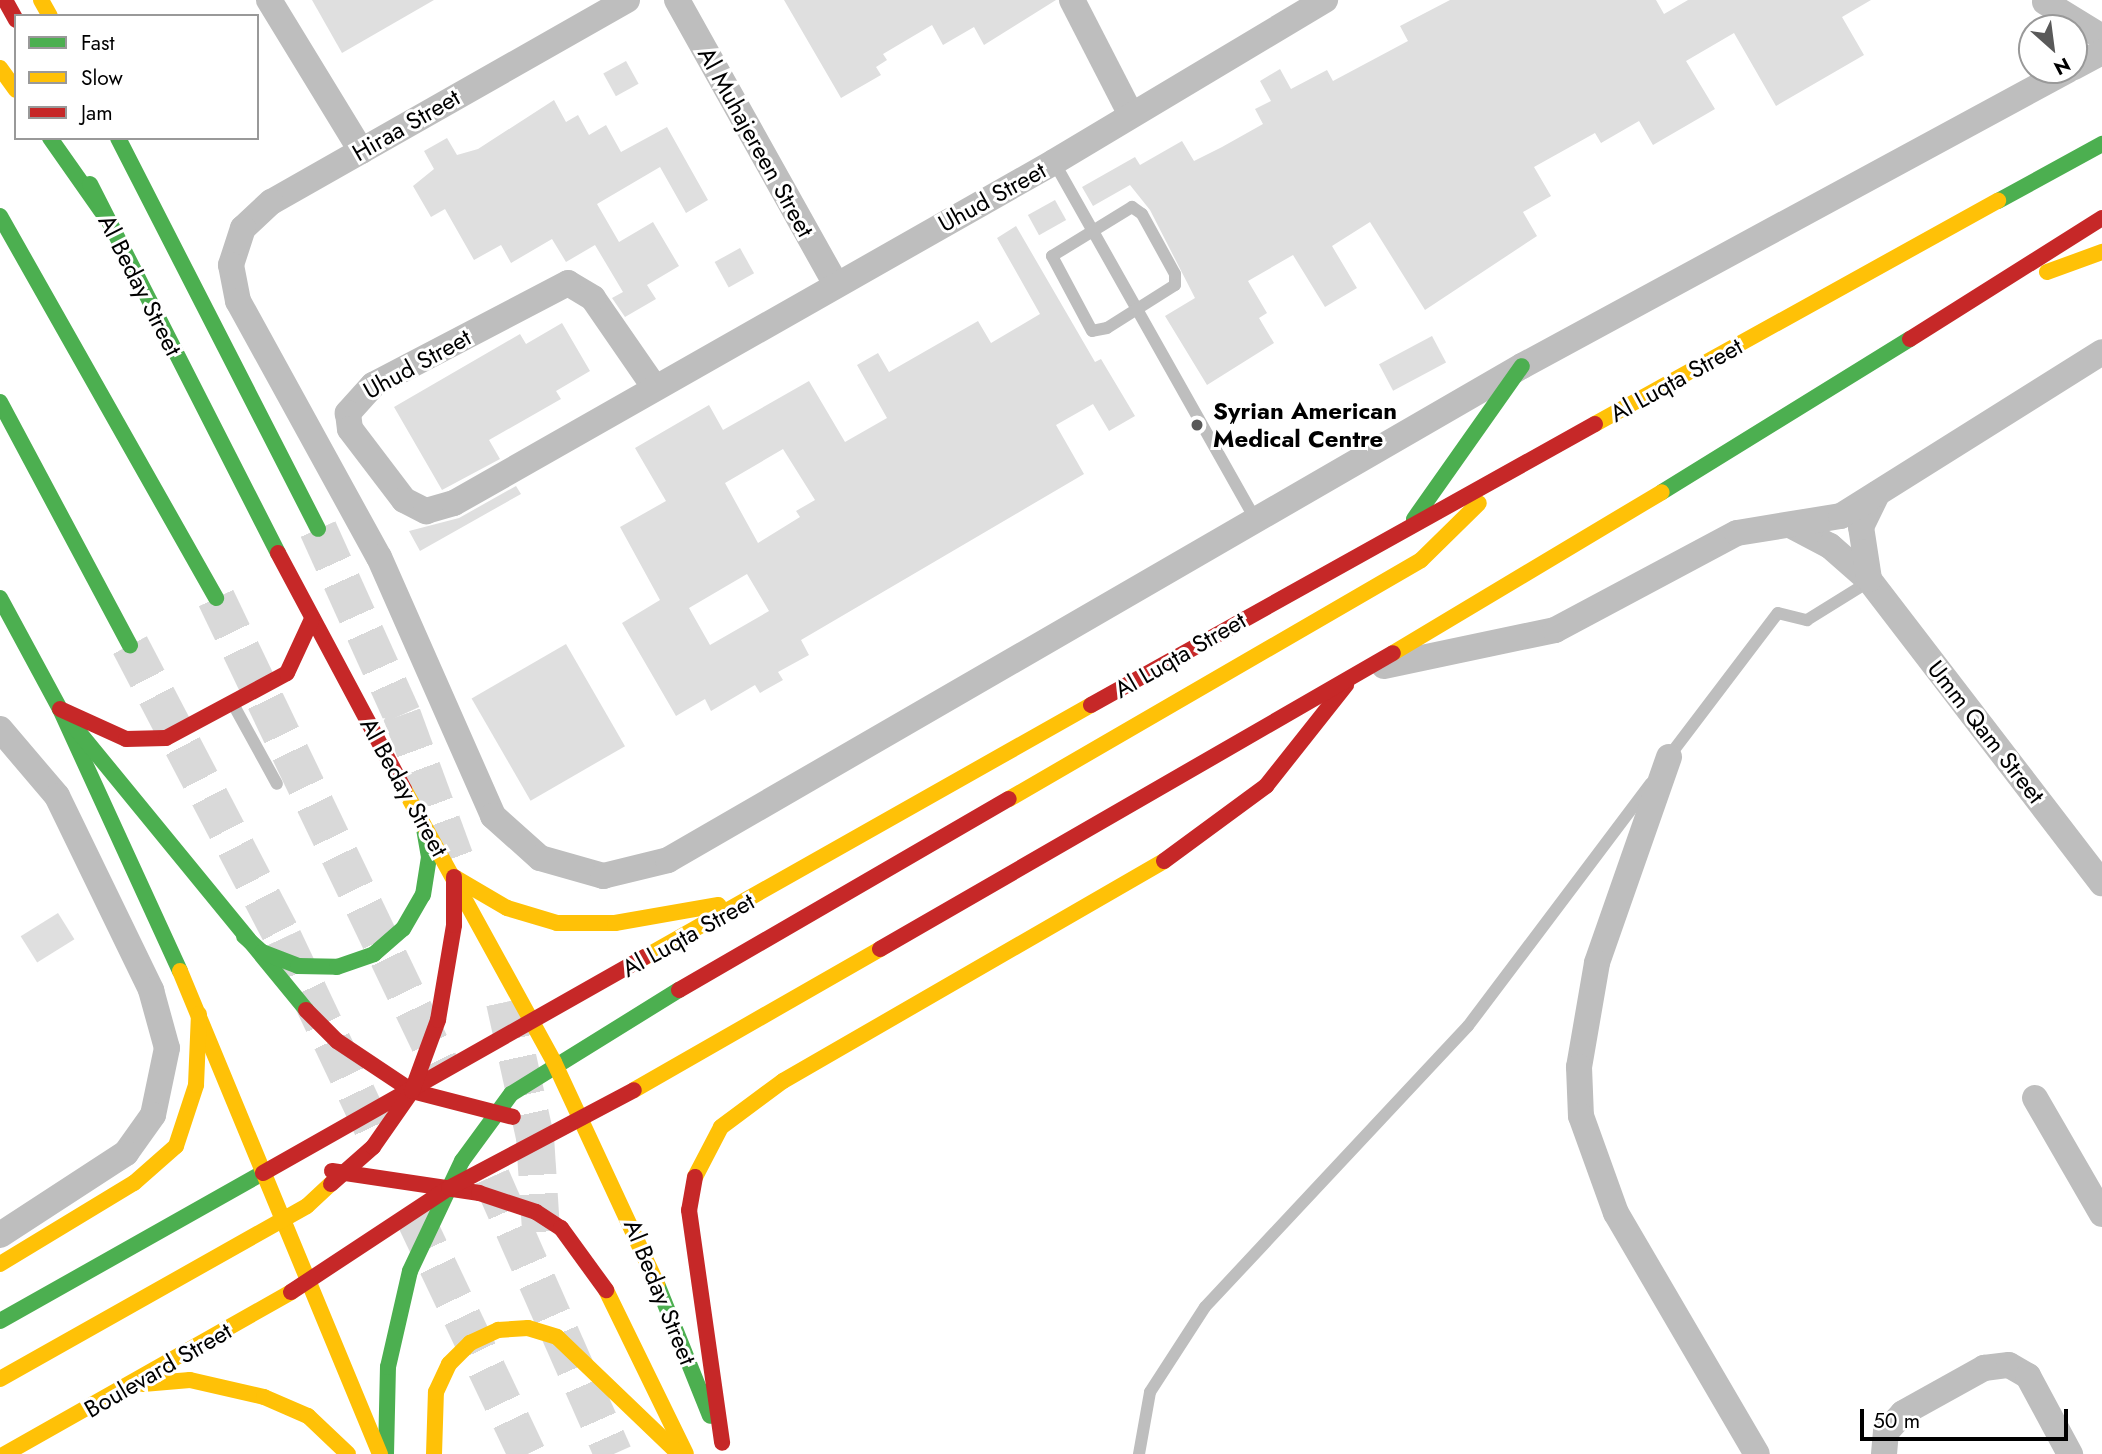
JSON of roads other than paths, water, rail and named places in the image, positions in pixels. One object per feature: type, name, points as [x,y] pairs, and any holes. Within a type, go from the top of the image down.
[{"type":"main road","points":[[5,0],[14,16]]},
{"type":"main road","points":[[0,68],[14,87]]},
{"type":"main road","points":[[51,140],[102,212]]},
{"type":"main road","name":"Al Beday Street","points":[[70,140],[102,212],[312,619],[534,1021],[582,1117],[622,1198],[724,1449]]},
{"type":"main road","points":[[119,140],[318,529]]},
{"type":"main road","name":"Al Luqta Street","points":[[262,1172],[412,1091],[1408,527],[2102,144]]},
{"type":"main road","points":[[0,216],[216,598]]},
{"type":"main road","points":[[307,1279],[449,1188],[582,1117],[1253,736],[1355,671],[1759,435],[2102,218]]},
{"type":"main road","points":[[1970,300],[2102,252]]},
{"type":"main road","points":[[1408,527],[1522,366]]},
{"type":"main road","points":[[0,402],[130,645]]},
{"type":"main road","points":[[387,1454],[388,1367],[397,1315],[449,1188],[491,1115],[554,1062],[1420,560],[1511,472]]},
{"type":"main road","points":[[0,598],[60,709],[199,1014],[380,1454]]},
{"type":"main road","points":[[60,709],[146,742],[166,738],[287,673],[312,619]]},
{"type":"main road","points":[[724,1449],[689,1210],[698,1162],[721,1126],[783,1081],[1191,846],[1291,759],[1355,671]]},
{"type":"main road","points":[[60,709],[233,926],[310,1017],[412,1091],[491,1115],[538,1119],[582,1117]]},
{"type":"main road","points":[[233,926],[262,952],[298,966],[337,967],[374,954],[403,929],[423,895],[429,857],[422,817]]},
{"type":"main road","points":[[0,1379],[282,1221],[349,1172],[412,1091],[449,973],[454,877],[507,908],[557,923],[615,923],[757,896]]},
{"type":"main road","points":[[0,1264],[134,1183],[176,1146],[196,1085],[199,1014]]},
{"type":"main road","points":[[0,1321],[262,1172],[349,1172],[449,1188],[527,1208],[561,1228],[617,1306],[686,1454]]},
{"type":"main road","name":"Boulevard Street","points":[[5,1454],[137,1385],[307,1279]]},
{"type":"main road","points":[[434,1454],[436,1392],[449,1364],[470,1343],[498,1330],[528,1328],[557,1337],[679,1454]]},
{"type":"main road","points":[[137,1385],[190,1380],[264,1397],[308,1416],[336,1436],[348,1454]]},
{"type":"street","points":[[270,0],[361,151]]},
{"type":"street","name":"Hiraa Street","points":[[627,0],[271,202],[238,237],[232,285],[379,557],[494,817],[522,846],[568,870],[626,874],[668,860],[1255,518]]},
{"type":"street","name":"Al Muhajereen Street","points":[[677,0],[836,284]]},
{"type":"street","points":[[1072,0],[1130,113]]},
{"type":"street","name":"Uhud Street","points":[[655,388],[593,298],[568,284],[373,385],[348,412],[350,429],[379,473],[404,500],[426,511],[454,503],[1054,162],[1130,113],[1325,0]]},
{"type":"street","points":[[2046,10],[2081,30],[2102,37]]},
{"type":"street","points":[[1255,518],[2029,84]]},
{"type":"street","points":[[1355,671],[1555,630],[1737,533],[1785,523],[1823,523],[1877,494],[2102,352]]},
{"type":"street","name":"Umm Qam Street","points":[[1870,581],[1860,536],[1877,494]]},
{"type":"street","name":"Umm Qam Street","points":[[1785,523],[1830,546],[1870,581],[2102,883]]},
{"type":"street","points":[[0,729],[57,796],[151,990],[167,1048],[153,1115],[110,1168],[0,1235]]},
{"type":"street","points":[[1669,757],[1597,963],[1578,1067],[1581,1115],[1616,1213],[1757,1454]]},
{"type":"street","points":[[2035,1098],[2102,1214]]},
{"type":"street","points":[[1884,1454],[1886,1432],[1903,1413],[1984,1368],[2009,1365],[2028,1376],[2070,1454]]},
{"type":"lane","points":[[1054,162],[1255,518]]},
{"type":"lane","points":[[1132,207],[1142,214],[1176,279],[1171,290],[1137,310],[1102,331],[1086,326],[1052,256],[1091,229],[1132,207]]},
{"type":"lane","points":[[1139,1454],[1150,1392],[1205,1307],[1468,1026],[1570,898],[1669,757],[1778,613],[1807,620],[1870,581]]},
{"type":"lane","points":[[233,703],[277,784]]},
{"type":"tunnel","points":[[318,529],[402,715],[456,862]]},
{"type":"tunnel","points":[[216,598],[440,1065]]},
{"type":"tunnel","points":[[130,645],[283,938],[380,1143]]},
{"type":"tunnel","points":[[505,1002],[535,1137],[542,1246]]},
{"type":"tunnel","points":[[491,1177],[613,1454]]},
{"type":"tunnel","points":[[413,1214],[527,1454]]},
{"type":"place","name":"Syrian American Medical Centre","points":[[1197,425]]}]
